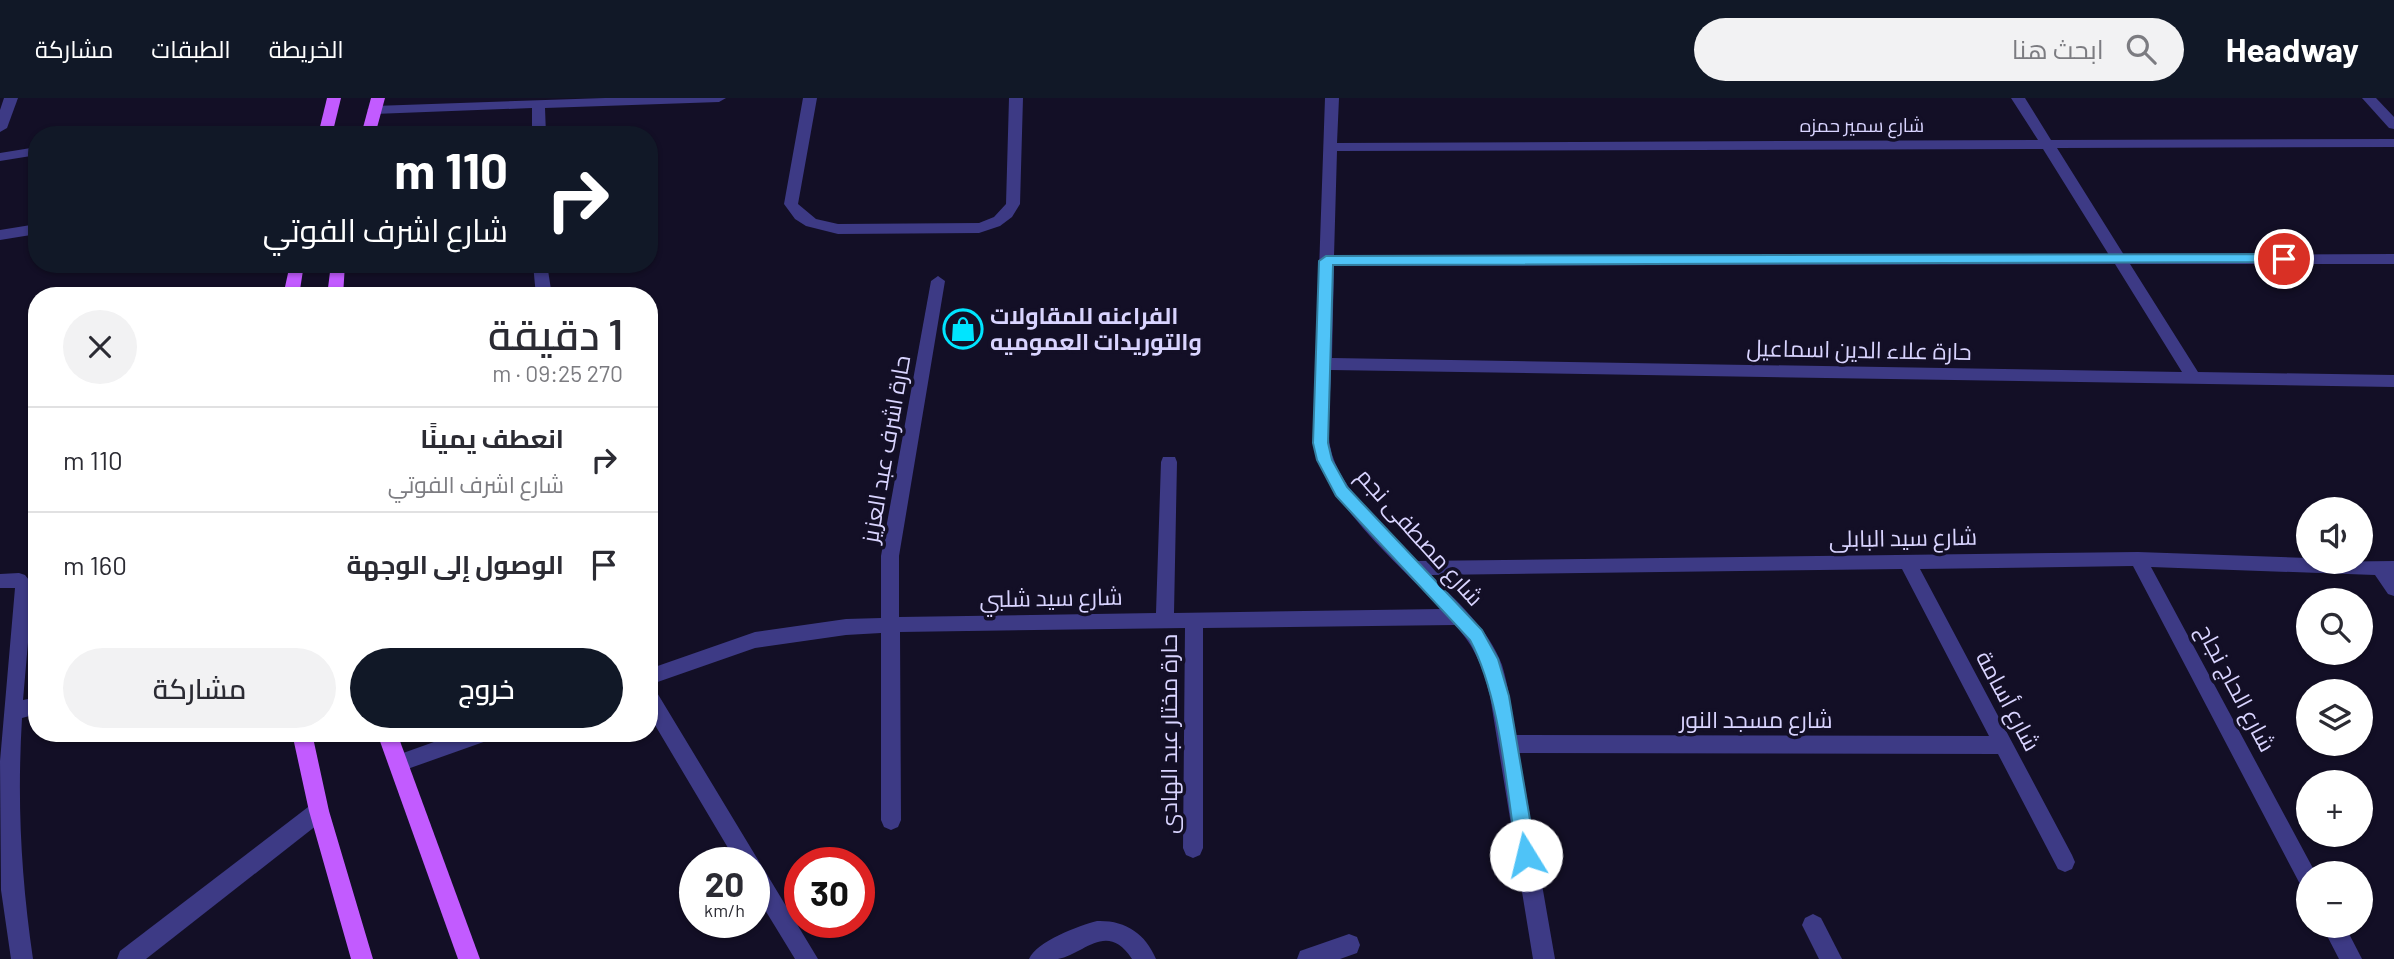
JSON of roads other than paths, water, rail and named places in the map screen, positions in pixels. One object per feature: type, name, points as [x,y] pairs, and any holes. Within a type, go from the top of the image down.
[{"type":"main road","points":[[327,126],[334,98]]},
{"type":"main road","points":[[370,126],[376,104]]},
{"type":"main road","points":[[304,742],[318,811],[362,959]]},
{"type":"main road","points":[[390,742],[469,959]]},
{"type":"street","points":[[1,121],[14,98]]},
{"type":"street","points":[[376,104],[538,104],[719,98]]},
{"type":"street","points":[[810,98],[791,204],[799,217],[808,222],[838,229],[979,228],[995,224],[1007,216],[1013,204],[1016,98]]},
{"type":"street","name":"شارع مصطفى نجم","points":[[1332,98],[1321,443],[1325,460],[1341,491],[1476,635],[1492,664],[1544,959]]},
{"type":"street","points":[[2018,98],[2194,378]]},
{"type":"street","points":[[2369,98],[2394,125]]},
{"type":"street","points":[[538,104],[538,126]]},
{"type":"street","name":"شارع سمير حمزه","points":[[1330,147],[2394,143]]},
{"type":"street","points":[[0,157],[28,152]]},
{"type":"street","points":[[0,234],[28,230]]},
{"type":"street","points":[[1326,261],[2394,258]]},
{"type":"street","name":"حارة اشرف عبد العزيز","points":[[891,820],[890,556],[938,281]]},
{"type":"street","name":"حارة علاء الدين اسماعيل","points":[[1324,364],[2394,381]]},
{"type":"street","points":[[1165,621],[1169,462]]},
{"type":"street","name":"شارع سيد البابلى","points":[[1412,568],[2138,559],[2387,568]]},
{"type":"street","name":"شارع الحاج نجاح","points":[[2138,559],[2298,861]]},
{"type":"street","name":"شارع أسامة","points":[[1908,563],[2065,862]]},
{"type":"street","points":[[2387,568],[2394,589]]},
{"type":"street","points":[[0,582],[19,580],[24,585],[12,712],[9,781],[12,890],[22,959]]},
{"type":"street","name":"شارع سيد شلبي","points":[[658,674],[755,640],[846,627],[937,623],[1460,617]]},
{"type":"street","name":"حارة مختار عبد الهادى","points":[[1193,848],[1194,620]]},
{"type":"street","points":[[12,712],[28,708]]},
{"type":"street","points":[[658,711],[739,847]]},
{"type":"street","points":[[398,763],[459,742]]},
{"type":"street","name":"شارع مسجد النور","points":[[1508,744],[2003,745]]},
{"type":"street","points":[[128,959],[318,811]]},
{"type":"street","points":[[770,898],[807,959]]},
{"type":"street","points":[[1813,925],[1831,959]]},
{"type":"street","points":[[1040,959],[1074,939],[1090,933],[1107,932],[1133,941],[1145,959]]},
{"type":"street","points":[[2340,938],[2351,959]]},
{"type":"street","points":[[1308,959],[1349,945]]},
{"type":"place","name":"الفراعنه للمقاولات والتوريدات العموميه","points":[[963,329]]}]
